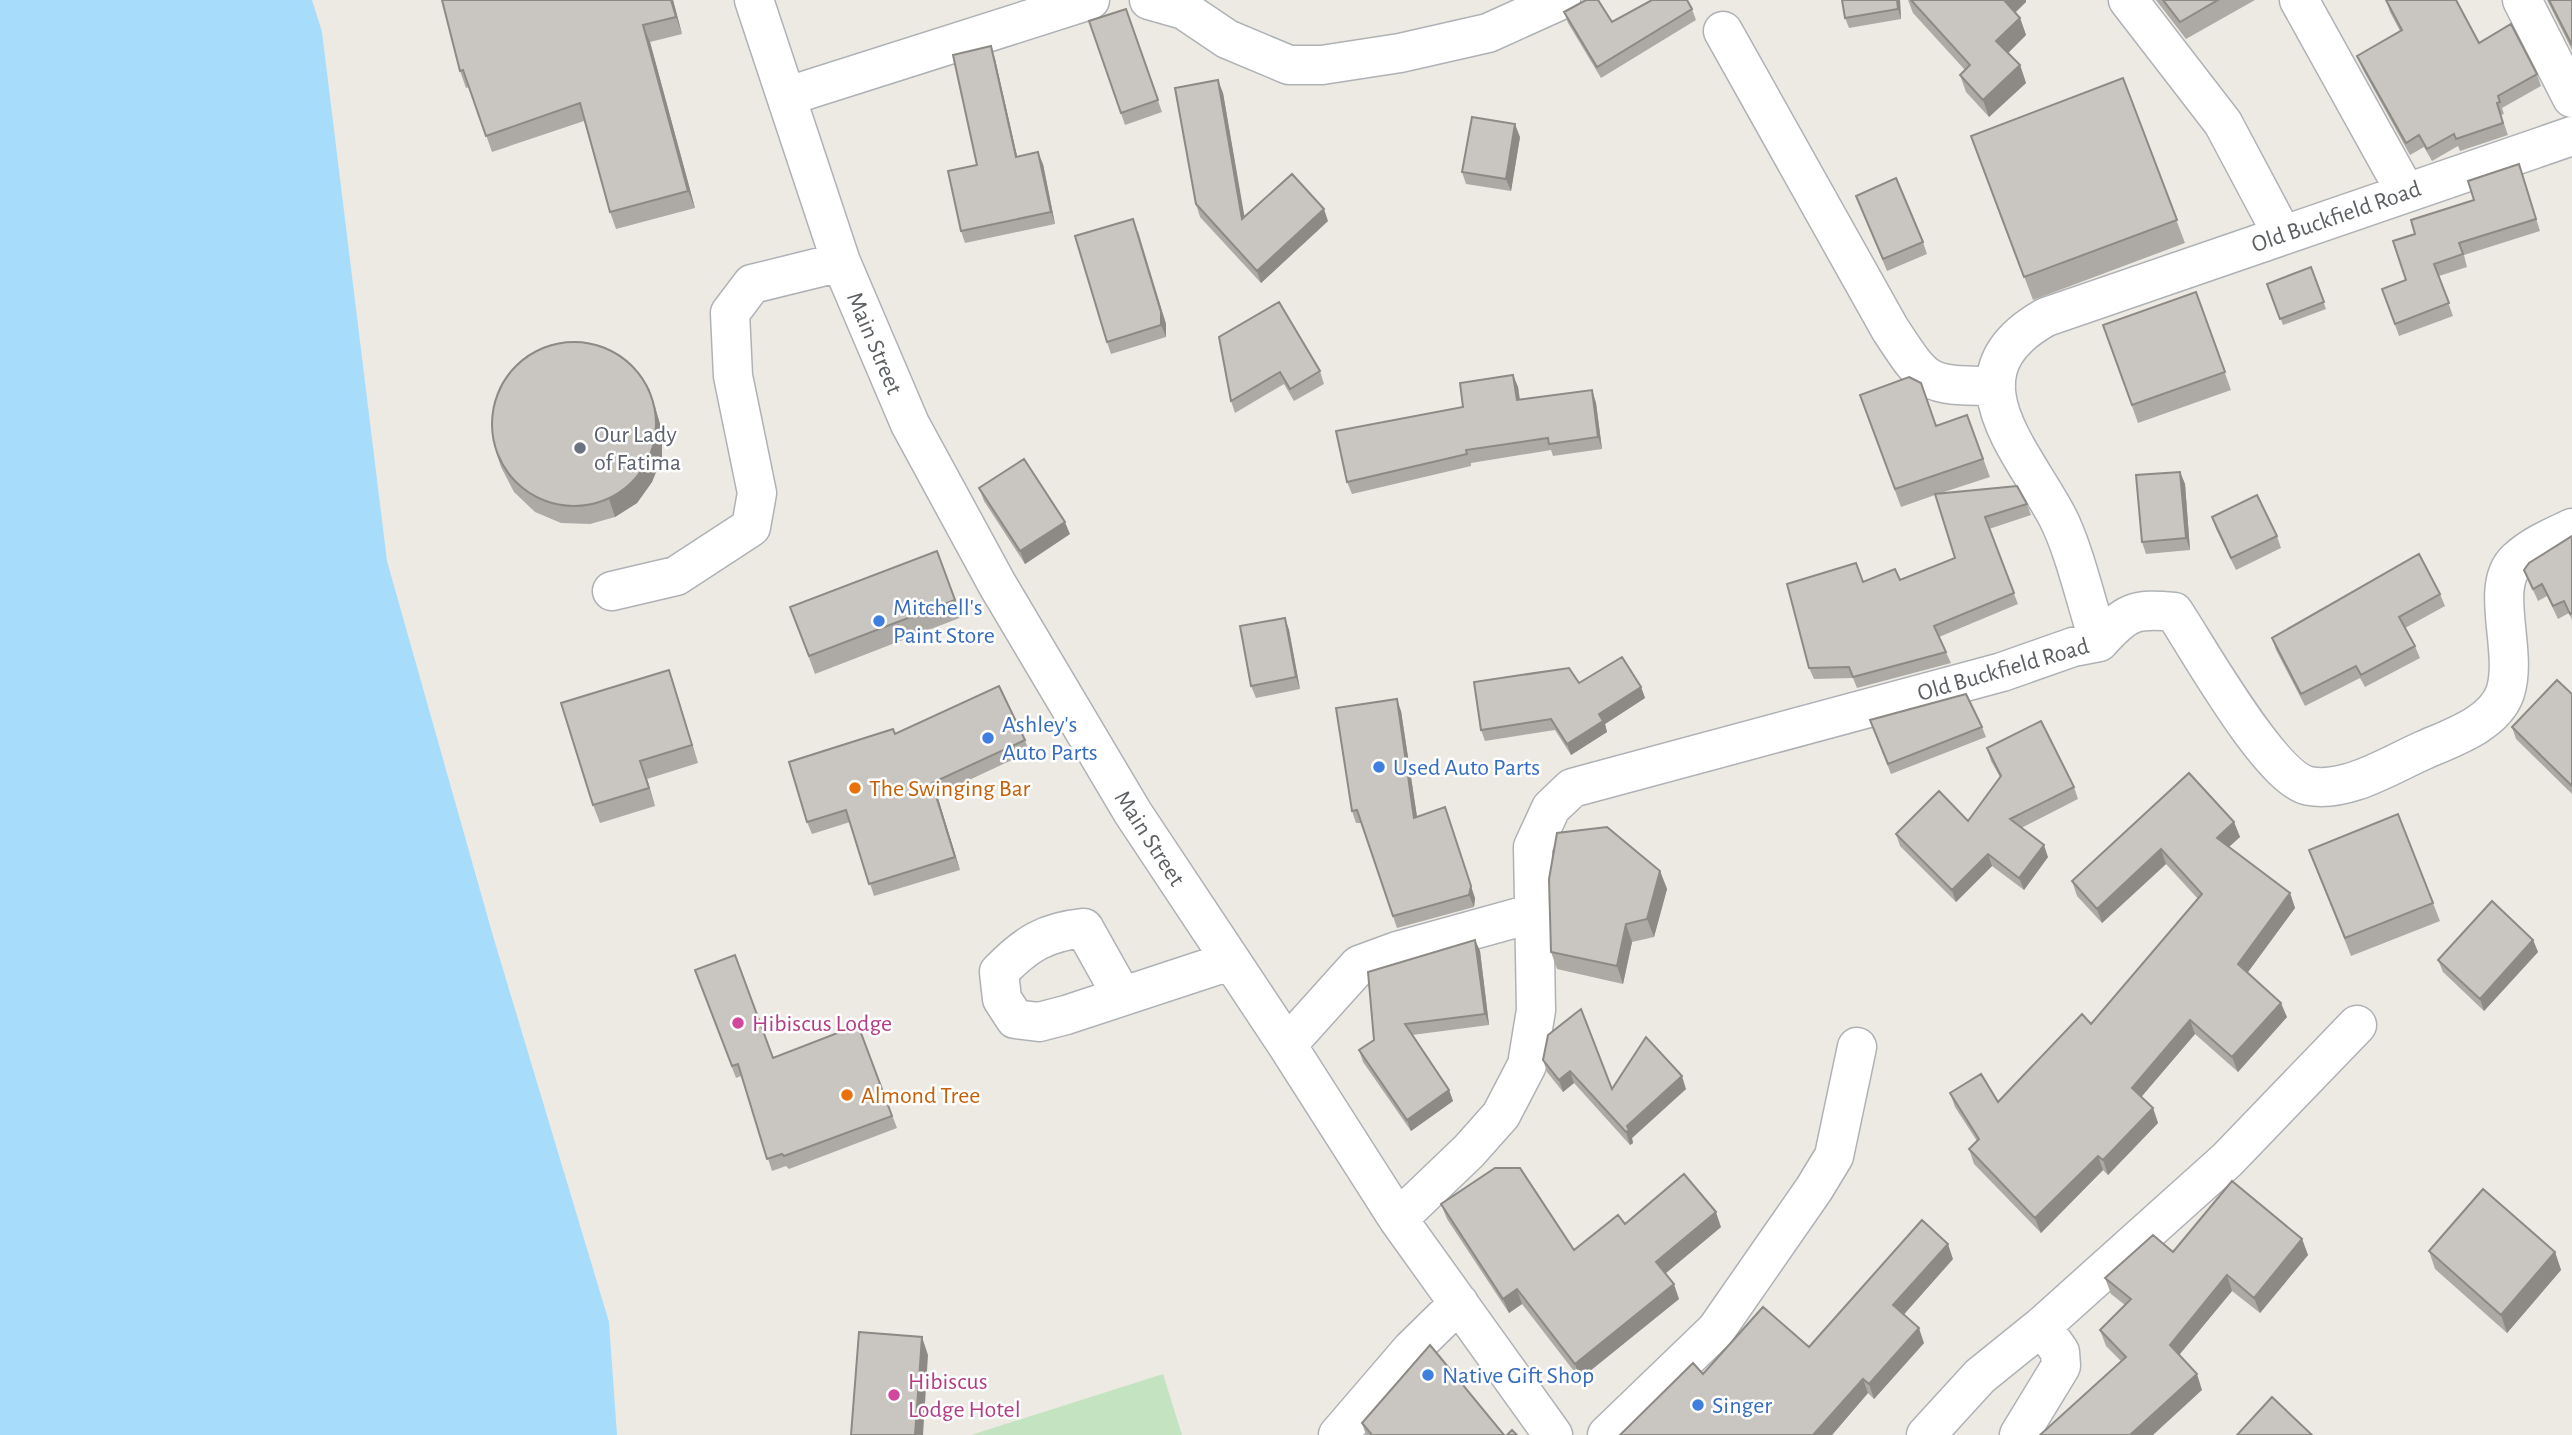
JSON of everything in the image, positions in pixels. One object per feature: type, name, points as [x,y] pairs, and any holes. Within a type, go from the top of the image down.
[{"type":"street","name":"Main Street","points":[[754,0],[841,262],[910,424],[997,584],[1133,813],[1287,1045],[1398,1219],[1553,1435]]},
{"type":"street","points":[[788,96],[1090,0]]},
{"type":"street","points":[[1149,0],[1184,10],[1227,39],[1289,65],[1322,65],[1400,53],[1488,33],[1561,0]]},
{"type":"street","points":[[2128,0],[2223,123],[2283,234]]},
{"type":"street","points":[[2299,0],[2405,191]]},
{"type":"street","points":[[2522,0],[2572,98]]},
{"type":"street","points":[[1723,31],[1889,328],[1917,371],[1941,385],[1996,386]]},
{"type":"street","name":"Old Buckfield Road","points":[[1398,1219],[1469,1151],[1501,1115],[1527,1065],[1536,1010],[1534,846],[1551,808],[1572,788],[2002,672],[2073,647],[2099,642],[2058,518],[2012,441],[2001,414],[1996,386],[2006,347],[2020,332],[2046,317],[2405,191],[2572,136]]},
{"type":"street","points":[[612,591],[676,576],[751,527],[757,493],[733,376],[730,313],[752,284],[841,262]]},
{"type":"street","points":[[2099,642],[2118,621],[2143,608],[2174,612],[2265,751],[2284,773],[2310,786],[2330,786],[2359,779],[2456,736],[2487,717],[2504,696],[2511,666],[2502,601],[2505,579],[2515,561],[2538,544],[2572,528]]},
{"type":"street","points":[[1287,1045],[1359,965],[1396,951],[1534,913]]},
{"type":"street","points":[[1122,996],[1230,961]]},
{"type":"street","points":[[1926,1435],[1980,1376],[2042,1326],[2227,1160],[2357,1025]]},
{"type":"street","points":[[1607,1435],[1716,1330],[1814,1189],[1834,1156],[1857,1047]]},
{"type":"street","points":[[1338,1435],[1411,1350],[1459,1303]]},
{"type":"street","points":[[2019,1435],[2062,1366],[2060,1352],[2042,1326]]},
{"type":"green space","points":[[1163,1374],[1182,1435],[971,1435]]},
{"type":"water","points":[[0,0],[312,0],[322,32],[387,561],[493,936],[609,1322],[617,1435],[0,1435]]},
{"type":"building","points":[[442,0],[671,0],[676,17],[643,25],[688,191],[610,212],[580,103],[486,136],[463,70],[460,71]]},
{"type":"building","points":[[1586,0],[1598,0],[1612,22],[1652,0],[1687,0],[1692,9],[1597,67],[1564,12]]},
{"type":"building","points":[[1842,0],[1897,0],[1898,9],[1845,18]]},
{"type":"building","points":[[1911,0],[2004,0],[2020,18],[1996,41],[2020,65],[1983,100],[1960,75],[1970,65]]},
{"type":"building","points":[[2163,0],[2218,0],[2180,22]]},
{"type":"building","points":[[2386,0],[2456,0],[2479,43],[2511,24],[2537,74],[2498,96],[2500,102],[2497,103],[2503,123],[2456,139],[2454,134],[2427,149],[2419,135],[2406,143],[2357,56],[2402,30]]},
{"type":"building","points":[[2549,0],[2572,0],[2572,45]]},
{"type":"building","points":[[1126,9],[1158,100],[1121,113],[1089,21]]},
{"type":"building","points":[[991,46],[1016,157],[1038,152],[1051,212],[961,231],[948,171],[977,165],[953,55]]},
{"type":"building","points":[[2123,78],[2177,220],[2024,277],[1971,136]]},
{"type":"building","points":[[1218,80],[1242,219],[1292,174],[1324,209],[1257,271],[1196,204],[1175,88]]},
{"type":"building","points":[[1472,117],[1515,124],[1506,179],[1462,172]]},
{"type":"building","points":[[2519,164],[2536,219],[2459,243],[2463,254],[2434,264],[2449,303],[2395,324],[2382,289],[2406,280],[2393,241],[2415,234],[2411,220],[2474,200],[2468,181]]},
{"type":"building","points":[[1896,178],[1923,242],[1883,259],[1856,196]]},
{"type":"building","points":[[1133,219],[1161,312],[1161,325],[1107,342],[1075,236]]},
{"type":"building","points":[[2311,267],[2324,302],[2280,319],[2267,284]]},
{"type":"building","points":[[2196,292],[2225,372],[2132,405],[2103,325]]},
{"type":"building","points":[[1279,302],[1320,371],[1290,389],[1280,372],[1231,401],[1219,337]]},
{"type":"building","name":"Our Lady of Fatima","points":[[574,342],[606,348],[620,355],[632,366],[643,378],[650,392],[656,424],[650,456],[643,470],[632,482],[620,493],[606,500],[574,506],[542,500],[528,493],[516,482],[505,470],[498,456],[492,424],[498,392],[505,378],[516,366],[528,355],[542,348]]},
{"type":"building","points":[[1513,375],[1517,400],[1592,390],[1598,437],[1549,444],[1548,438],[1466,450],[1467,454],[1347,482],[1336,431],[1463,407],[1460,383]]},
{"type":"building","points":[[1909,377],[1921,383],[1936,426],[1967,415],[1983,459],[1895,489],[1860,395]]},
{"type":"building","points":[[1024,459],[1065,522],[1020,551],[979,488]]},
{"type":"building","points":[[2180,472],[2186,538],[2142,542],[2136,475]]},
{"type":"building","points":[[2017,486],[2027,504],[1985,517],[2014,593],[1934,626],[1946,652],[1853,677],[1849,667],[1809,668],[1787,584],[1856,563],[1863,582],[1895,569],[1900,580],[1955,558],[1935,494]]},
{"type":"building","points":[[2257,495],[2277,536],[2231,558],[2212,517]]},
{"type":"building","points":[[2572,536],[2570,614],[2564,601],[2553,606],[2542,584],[2533,589],[2524,570],[2529,563]]},
{"type":"building","name":"Mitchell's Paint Store","points":[[937,551],[955,600],[809,656],[790,607]]},
{"type":"building","points":[[2419,554],[2440,594],[2399,617],[2415,646],[2361,675],[2356,666],[2301,694],[2272,638]]},
{"type":"building","points":[[1285,618],[1296,677],[1251,686],[1240,626]]},
{"type":"building","points":[[1622,657],[1641,687],[1599,714],[1603,721],[1567,744],[1551,719],[1481,730],[1474,682],[1569,668],[1579,683]]},
{"type":"building","points":[[669,670],[692,745],[640,761],[649,788],[593,805],[561,703]]},
{"type":"building","points":[[2557,680],[2572,694],[2572,786],[2512,727]]},
{"type":"building","points":[[999,686],[1025,740],[932,783],[955,857],[869,884],[846,810],[807,822],[789,762],[893,729],[895,734]]},
{"type":"building","points":[[1966,694],[1982,727],[1888,764],[1870,720]]},
{"type":"building","points":[[1397,699],[1414,818],[1445,807],[1471,886],[1469,895],[1393,916],[1357,810],[1352,811],[1336,708]]},
{"type":"building","points":[[2041,721],[2074,787],[2010,819],[2044,845],[2019,878],[1988,854],[1952,890],[1896,834],[1939,791],[1968,821],[2001,776],[1987,748]]},
{"type":"building","points":[[2189,773],[2234,822],[2217,838],[2290,893],[2238,964],[2281,1003],[2232,1057],[2190,1020],[2132,1088],[2153,1108],[2103,1160],[2098,1156],[2035,1218],[1969,1149],[1979,1139],[1950,1093],[1981,1074],[1998,1102],[2082,1014],[2091,1024],[2202,894],[2161,849],[2097,909],[2072,881]]},
{"type":"building","points":[[2398,814],[2433,903],[2345,938],[2309,850]]},
{"type":"building","points":[[1607,827],[1660,871],[1647,919],[1626,924],[1617,966],[1551,952],[1549,879],[1557,833]]},
{"type":"building","points":[[2492,901],[2533,940],[2480,999],[2438,960]]},
{"type":"building","points":[[1475,940],[1485,1014],[1405,1024],[1449,1090],[1407,1120],[1359,1050],[1374,1040],[1368,972]]},
{"type":"building","points":[[735,955],[773,1058],[858,1025],[892,1116],[784,1156],[782,1154],[767,1159],[738,1064],[732,1066],[695,970]]},
{"type":"building","points":[[1581,1009],[1612,1089],[1646,1037],[1682,1076],[1627,1126],[1629,1130],[1626,1132],[1570,1071],[1559,1080],[1543,1060],[1548,1035]]},
{"type":"building","points":[[1495,1168],[1520,1168],[1574,1250],[1618,1215],[1625,1224],[1684,1174],[1716,1212],[1656,1262],[1674,1284],[1575,1364],[1517,1289],[1503,1299],[1441,1204]]},
{"type":"building","points":[[2232,1181],[2302,1239],[2254,1298],[2227,1275],[2170,1345],[2197,1374],[2130,1435],[2040,1435],[2126,1357],[2100,1330],[2131,1299],[2105,1278],[2153,1235],[2173,1252]]},
{"type":"building","points":[[2483,1189],[2555,1252],[2501,1315],[2429,1251]]},
{"type":"building","points":[[1922,1220],[1948,1244],[1893,1305],[1919,1328],[1869,1384],[1863,1379],[1813,1435],[1620,1435],[1693,1363],[1703,1374],[1763,1307],[1809,1347]]},
{"type":"building","name":"Hibiscus Lodge Hotel","points":[[859,1332],[922,1337],[915,1435],[851,1435]]},
{"type":"building","name":"Native Gift Shop","points":[[1430,1345],[1504,1435],[1372,1435],[1362,1423]]},
{"type":"building","points":[[2272,1397],[2312,1435],[2237,1435]]},
{"type":"place","name":"Our Lady of Fatima","points":[[580,448]]},
{"type":"place","name":"Mitchell's Paint Store","points":[[879,621]]},
{"type":"place","name":"Ashley's Auto Parts","points":[[988,738]]},
{"type":"place","name":"Used Auto Parts","points":[[1379,767]]},
{"type":"place","name":"The Swinging Bar","points":[[855,788]]},
{"type":"place","name":"Hibiscus Lodge","points":[[738,1023]]},
{"type":"place","name":"Almond Tree","points":[[847,1095]]},
{"type":"place","name":"Native Gift Shop","points":[[1428,1375]]},
{"type":"place","name":"Hibiscus Lodge Hotel","points":[[894,1395]]},
{"type":"place","name":"Singer","points":[[1698,1405]]}]
